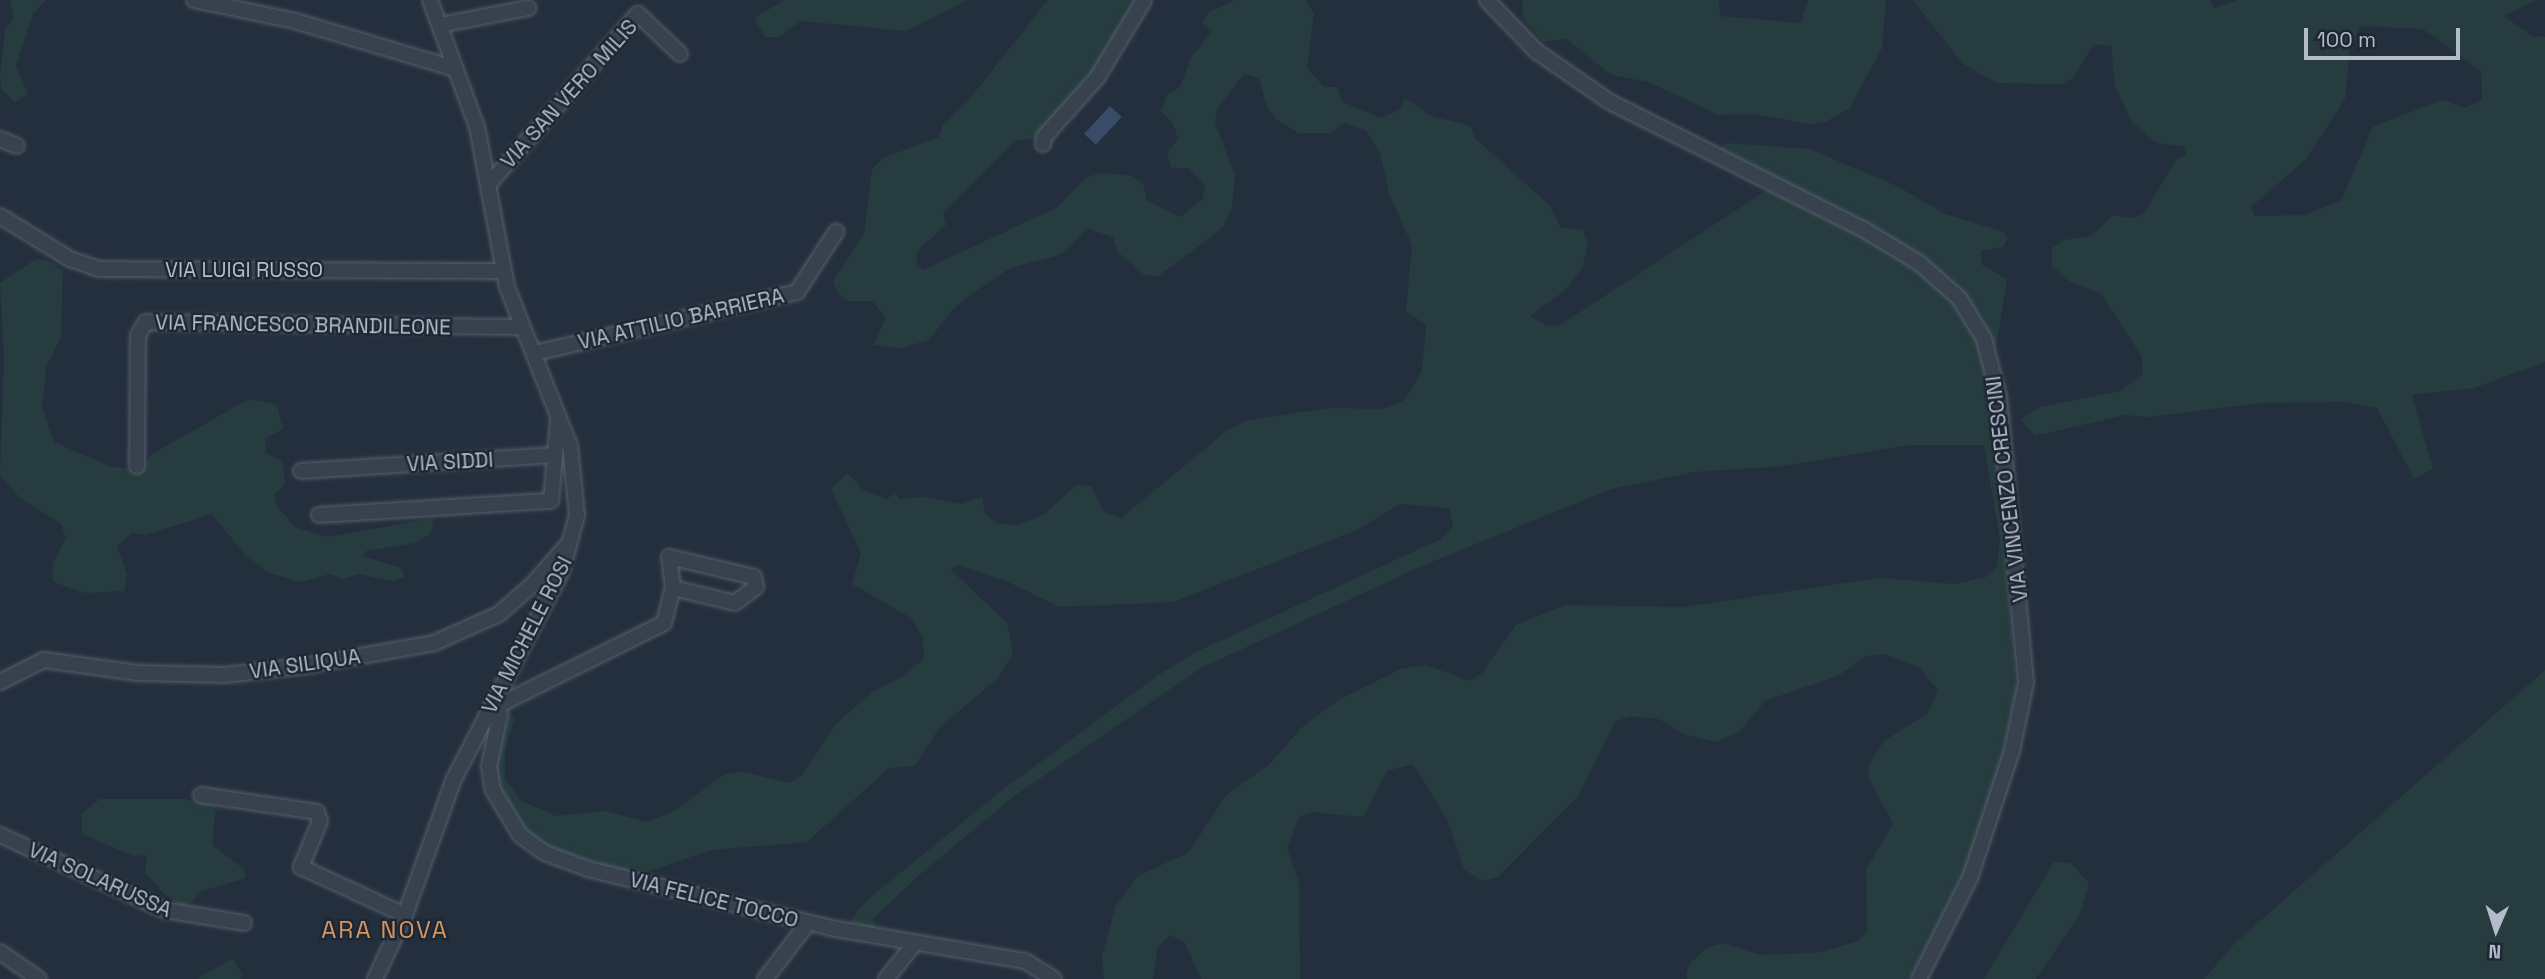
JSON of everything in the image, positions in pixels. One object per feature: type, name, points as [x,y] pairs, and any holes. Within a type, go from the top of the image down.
[{"type":"street","points":[[194,0],[295,21],[456,69]]},
{"type":"street","name":"VIA MICHELE ROSI","points":[[375,979],[405,915],[454,779],[562,572],[574,535],[576,476],[559,411],[522,327],[503,271],[477,127],[430,0]]},
{"type":"street","points":[[1043,144],[1044,137],[1097,78],[1144,0]]},
{"type":"street","name":"VIA VINCENZO CRESCINI","points":[[1487,0],[1536,51],[1610,102],[1863,229],[1919,263],[1959,298],[1984,339],[2001,409],[2026,682],[2008,765],[1969,878],[1919,979]]},
{"type":"street","points":[[440,25],[528,8]]},
{"type":"street","name":"VIA SAN VERO MILIS","points":[[489,184],[638,14],[680,54]]},
{"type":"street","points":[[0,139],[17,146]]},
{"type":"street","name":"VIA LUIGI RUSSO","points":[[0,216],[70,259],[99,269],[503,271]]},
{"type":"street","name":"VIA ATTILIO BARRIERA","points":[[535,353],[797,292],[836,232]]},
{"type":"street","name":"VIA FRANCESCO BRANDILEONE","points":[[137,466],[138,335],[146,322],[522,327]]},
{"type":"street","points":[[319,515],[551,501],[559,411]]},
{"type":"street","name":"VIA SIDDI","points":[[301,471],[555,456]]},
{"type":"street","name":"VIA SILIQUA","points":[[0,682],[44,660],[138,673],[225,675],[304,666],[434,643],[499,614],[533,584],[574,535]]},
{"type":"street","points":[[495,703],[664,623],[673,589],[670,557],[754,577],[756,587],[735,603],[673,589]]},
{"type":"street","name":"VIA FELICE TOCCO","points":[[495,703],[490,780],[516,830],[532,845],[580,867],[808,923],[1025,961],[1054,979]]},
{"type":"street","points":[[201,795],[317,812],[320,821],[301,867],[405,915]]},
{"type":"street","name":"VIA SOLARUSSA","points":[[0,835],[157,908],[194,918],[244,923]]},
{"type":"street","points":[[765,979],[808,923]]},
{"type":"street","points":[[887,979],[915,943]]},
{"type":"street","points":[[0,952],[39,979]]},
{"type":"green space","points":[[10,0],[46,0],[33,14],[16,65],[28,94],[15,102],[2,90],[0,77],[5,30],[14,18]]},
{"type":"green space","points":[[785,0],[967,0],[907,31],[801,21],[779,37],[765,37],[754,18]]},
{"type":"green space","points":[[1048,0],[1140,0],[1122,39],[1055,123],[1037,138],[1015,141],[943,212],[946,225],[918,250],[916,265],[923,270],[1058,207],[1085,178],[1100,173],[1132,176],[1144,185],[1146,200],[1180,217],[1203,199],[1205,186],[1189,168],[1171,168],[1167,153],[1178,139],[1173,123],[1161,111],[1167,95],[1180,87],[1192,56],[1212,31],[1202,23],[1209,12],[1235,0],[1305,0],[1314,14],[1307,68],[1324,87],[1337,87],[1343,102],[1381,118],[1399,110],[1405,98],[1431,116],[1471,126],[1475,138],[1550,206],[1561,228],[1583,230],[1588,245],[1582,269],[1564,291],[1530,316],[1548,326],[1560,325],[1767,190],[1896,252],[1953,299],[1981,348],[1997,423],[2016,689],[1998,775],[1970,861],[1909,979],[1687,979],[1686,975],[1689,964],[1708,947],[1723,943],[1761,955],[1822,952],[1858,941],[1867,932],[1866,870],[1893,824],[1869,778],[1869,764],[1884,741],[1928,713],[1938,690],[1919,667],[1883,654],[1866,656],[1838,676],[1765,701],[1740,731],[1717,742],[1683,734],[1659,719],[1629,716],[1615,722],[1578,796],[1498,877],[1482,881],[1464,869],[1448,821],[1413,764],[1387,771],[1363,817],[1311,812],[1299,817],[1287,848],[1299,883],[1300,979],[1201,979],[1185,943],[1170,935],[1158,947],[1153,979],[1104,979],[1102,956],[1116,905],[1138,876],[1189,852],[1226,795],[1270,764],[1301,728],[1340,699],[1401,669],[1426,665],[1470,681],[1481,674],[1516,625],[1565,605],[1684,607],[1878,578],[1956,584],[1986,577],[1997,567],[2000,539],[1984,445],[1908,445],[1782,466],[1694,472],[1612,489],[1424,565],[1201,668],[1013,797],[918,876],[874,918],[875,929],[847,925],[867,900],[1001,791],[1160,674],[1198,651],[1441,539],[1453,527],[1449,508],[1400,504],[1359,529],[1174,602],[1060,607],[1008,582],[959,565],[950,569],[1007,623],[1013,654],[998,678],[939,728],[915,766],[889,768],[807,842],[711,850],[632,877],[538,847],[510,817],[493,772],[510,712],[515,718],[505,751],[505,778],[520,800],[556,816],[606,811],[647,822],[674,811],[725,774],[744,772],[790,783],[802,775],[836,724],[872,692],[905,675],[924,658],[923,638],[911,618],[852,584],[861,553],[831,489],[848,473],[863,490],[887,499],[896,492],[899,499],[924,497],[962,504],[982,497],[985,513],[999,524],[1018,525],[1043,515],[1077,485],[1091,486],[1104,512],[1121,518],[1228,430],[1249,420],[1330,408],[1382,409],[1403,401],[1410,392],[1422,371],[1426,325],[1406,311],[1412,245],[1390,196],[1380,153],[1365,130],[1344,123],[1330,133],[1299,133],[1277,120],[1267,108],[1259,78],[1244,74],[1217,110],[1215,122],[1235,176],[1232,207],[1224,226],[1190,253],[1158,276],[1144,275],[1118,252],[1113,237],[1088,229],[1060,255],[1010,268],[979,289],[952,310],[929,340],[901,348],[873,345],[886,318],[872,301],[848,301],[837,293],[833,281],[864,234],[872,169],[883,158],[939,137],[943,124],[967,102]]},
{"type":"green space","points":[[1522,0],[1719,0],[1720,16],[1801,23],[1808,0],[1886,0],[1882,48],[1849,109],[1825,122],[1808,124],[1756,114],[1718,115],[1649,82],[1611,75],[1567,39],[1543,42],[1523,18]]},
{"type":"green space","points":[[1913,0],[2209,0],[2215,8],[2237,0],[2536,0],[2504,16],[2532,36],[2545,37],[2545,362],[2474,388],[2412,395],[2433,469],[2414,479],[2377,408],[2346,402],[2261,403],[2149,417],[2125,415],[2035,436],[2021,419],[2040,407],[2121,391],[2143,374],[2142,357],[2101,293],[2069,281],[2052,266],[2052,248],[2064,240],[2091,236],[2113,215],[2133,218],[2144,213],[2175,161],[2186,155],[2184,146],[2156,143],[2132,122],[2115,87],[2111,46],[2094,44],[2073,78],[2060,84],[1996,83],[1962,63]],"holes":[[[2361,26],[2423,29],[2481,71],[2482,100],[2465,108],[2443,100],[2373,126],[2341,201],[2304,215],[2255,216],[2251,207],[2306,159],[2345,99],[2350,50]]]},
{"type":"green space","points":[[1726,143],[1810,149],[1899,187],[1945,214],[2002,231],[2008,238],[2003,247],[1981,251],[1982,265],[2007,279],[1996,348],[1956,287],[1718,151]]},
{"type":"green space","points":[[36,259],[49,261],[63,271],[61,336],[46,368],[42,406],[54,442],[111,467],[130,468],[145,465],[150,455],[249,399],[277,405],[283,429],[265,438],[266,453],[283,462],[285,485],[274,494],[277,506],[295,527],[327,537],[434,518],[431,533],[415,543],[366,551],[363,556],[401,568],[405,577],[391,581],[358,574],[343,579],[330,574],[301,582],[269,573],[246,556],[212,514],[145,535],[132,533],[117,546],[127,574],[124,591],[85,593],[53,582],[53,564],[66,538],[61,524],[19,497],[0,475],[4,359],[0,283]]},
{"type":"green space","points":[[2545,670],[2545,979],[2204,979],[2235,943]]},
{"type":"green space","points":[[100,799],[187,799],[216,806],[212,845],[244,869],[246,878],[202,891],[185,908],[163,893],[145,872],[147,855],[133,856],[82,834],[82,813]]},
{"type":"green space","points":[[2054,862],[2071,863],[2089,883],[2080,914],[2036,979],[1984,979]]},
{"type":"green space","points":[[233,958],[243,976],[240,979],[196,979]]},
{"type":"water","points":[[1110,106],[1122,117],[1096,145],[1084,134]]},
{"type":"district","name":"ARA NOVA","points":[[385,930]]}]
